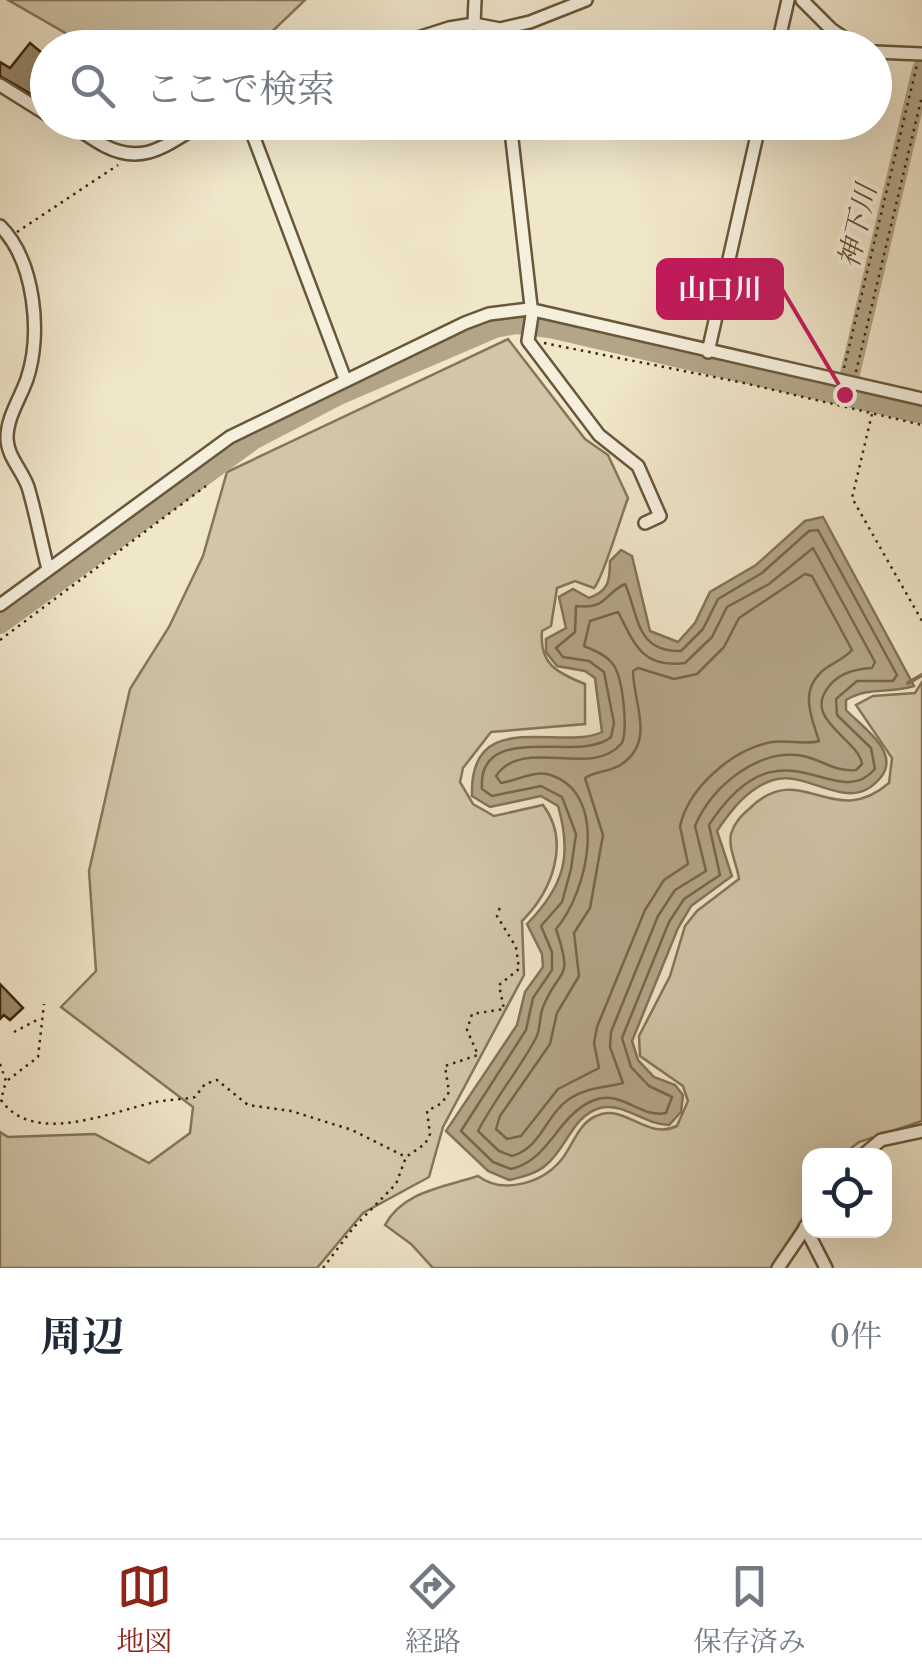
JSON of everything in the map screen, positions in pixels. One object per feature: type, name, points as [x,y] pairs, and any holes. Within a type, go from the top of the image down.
[{"type":"street","points":[[474,24],[475,0]]},
{"type":"street","points":[[452,30],[474,24],[500,29],[586,0]]},
{"type":"street","points":[[781,30],[788,0]]},
{"type":"street","points":[[802,0],[833,30]]},
{"type":"street","points":[[892,53],[921,54]]},
{"type":"street","points":[[0,85],[30,104]]},
{"type":"street","points":[[97,140],[124,155],[149,155],[174,140]]},
{"type":"street","points":[[255,140],[344,380]]},
{"type":"street","points":[[512,140],[530,312],[528,339],[600,435],[645,476],[660,516],[645,524]]},
{"type":"street","points":[[708,352],[756,140]]},
{"type":"street","points":[[0,226],[10,236],[30,292],[32,343],[28,376],[8,428],[8,448],[27,484],[48,570]]},
{"type":"street","points":[[0,605],[230,437],[489,314],[530,312],[922,399]]},
{"type":"street","points":[[872,1148],[881,1140],[922,1131]]},
{"type":"street","points":[[778,1268],[802,1232]]},
{"type":"street","points":[[813,1238],[826,1268]]},
{"type":"path","points":[[847,382],[921,54]]},
{"type":"path","points":[[847,382],[922,96]]},
{"type":"path","points":[[10,236],[106,173],[124,155]]},
{"type":"path","points":[[528,339],[922,426]]},
{"type":"path","points":[[872,414],[852,498],[922,621]]},
{"type":"path","points":[[0,640],[206,486]]},
{"type":"path","points":[[324,1268],[354,1227],[396,1184],[406,1157],[430,1134],[427,1111],[447,1098],[445,1066],[478,1055],[467,1030],[472,1014],[504,1009],[499,986],[518,969],[519,954],[497,916],[501,904]]},
{"type":"path","points":[[44,1004],[38,1058],[6,1081],[0,1100],[8,1111],[31,1121],[99,1118],[161,1100],[194,1097],[204,1084],[217,1080],[248,1105],[338,1125],[406,1157]]},
{"type":"path","points":[[14,1032],[40,1018]]},
{"type":"path","points":[[0,1064],[6,1081]]},
{"type":"shaded area","points":[[8,0],[305,0],[274,30],[60,30]]},
{"type":"shaded area","points":[[508,339],[585,439],[608,455],[628,498],[598,582],[594,588],[575,581],[557,588],[551,626],[542,631],[544,652],[552,666],[585,684],[585,724],[491,732],[463,768],[460,782],[473,804],[494,816],[543,805],[556,835],[557,850],[549,881],[522,921],[524,975],[443,1127],[429,1177],[363,1213],[317,1268],[0,1268],[0,1132],[8,1137],[95,1134],[149,1163],[190,1133],[193,1107],[61,1007],[96,971],[89,871],[130,689],[169,627],[203,556],[227,472]]},
{"type":"shaded area","points":[[922,682],[922,1121],[851,1148],[802,1148],[802,1219],[772,1268],[433,1268],[411,1244],[385,1225],[402,1205],[439,1187],[478,1176],[499,1185],[534,1180],[562,1159],[576,1135],[596,1116],[616,1114],[655,1129],[677,1126],[688,1101],[683,1086],[640,1056],[639,1036],[670,976],[685,926],[697,911],[739,879],[731,845],[734,826],[768,795],[785,790],[850,800],[869,796],[889,783],[892,758],[856,705],[873,696],[915,693]]},
{"type":"water","points":[[850,394],[922,410],[922,420],[848,402]]},
{"type":"water","points":[[823,517],[914,686],[863,693],[846,700],[846,710],[883,749],[886,768],[869,788],[856,793],[787,778],[773,780],[748,794],[717,831],[732,876],[691,906],[678,928],[632,1041],[638,1060],[654,1077],[675,1085],[683,1095],[681,1112],[669,1125],[618,1108],[600,1108],[576,1125],[553,1158],[538,1171],[509,1180],[488,1171],[446,1131],[517,1025],[525,992],[543,967],[542,954],[527,924],[557,884],[565,841],[558,806],[541,796],[490,807],[472,796],[475,768],[485,750],[501,741],[520,737],[585,737],[602,732],[595,678],[585,671],[557,666],[546,652],[546,639],[566,628],[559,597],[573,589],[589,598],[601,592],[609,579],[610,561],[621,550],[632,556],[650,631],[678,642],[695,623],[710,592],[756,565],[805,521]]},
{"type":"building","points":[[30,43],[30,93],[0,76],[0,62],[10,68]]},
{"type":"building","points":[[0,984],[23,1008],[10,1020],[4,1015],[0,1019]]},
{"type":"waterway","name":"神下川","points":[[845,395],[922,69]]},
{"type":"waterway","points":[[0,624],[253,440],[341,394],[495,328],[516,324],[550,328],[922,414]]},
{"type":"waterway","points":[[908,683],[922,675]]},
{"type":"place","name":"山口川","points":[[845,395]]}]
